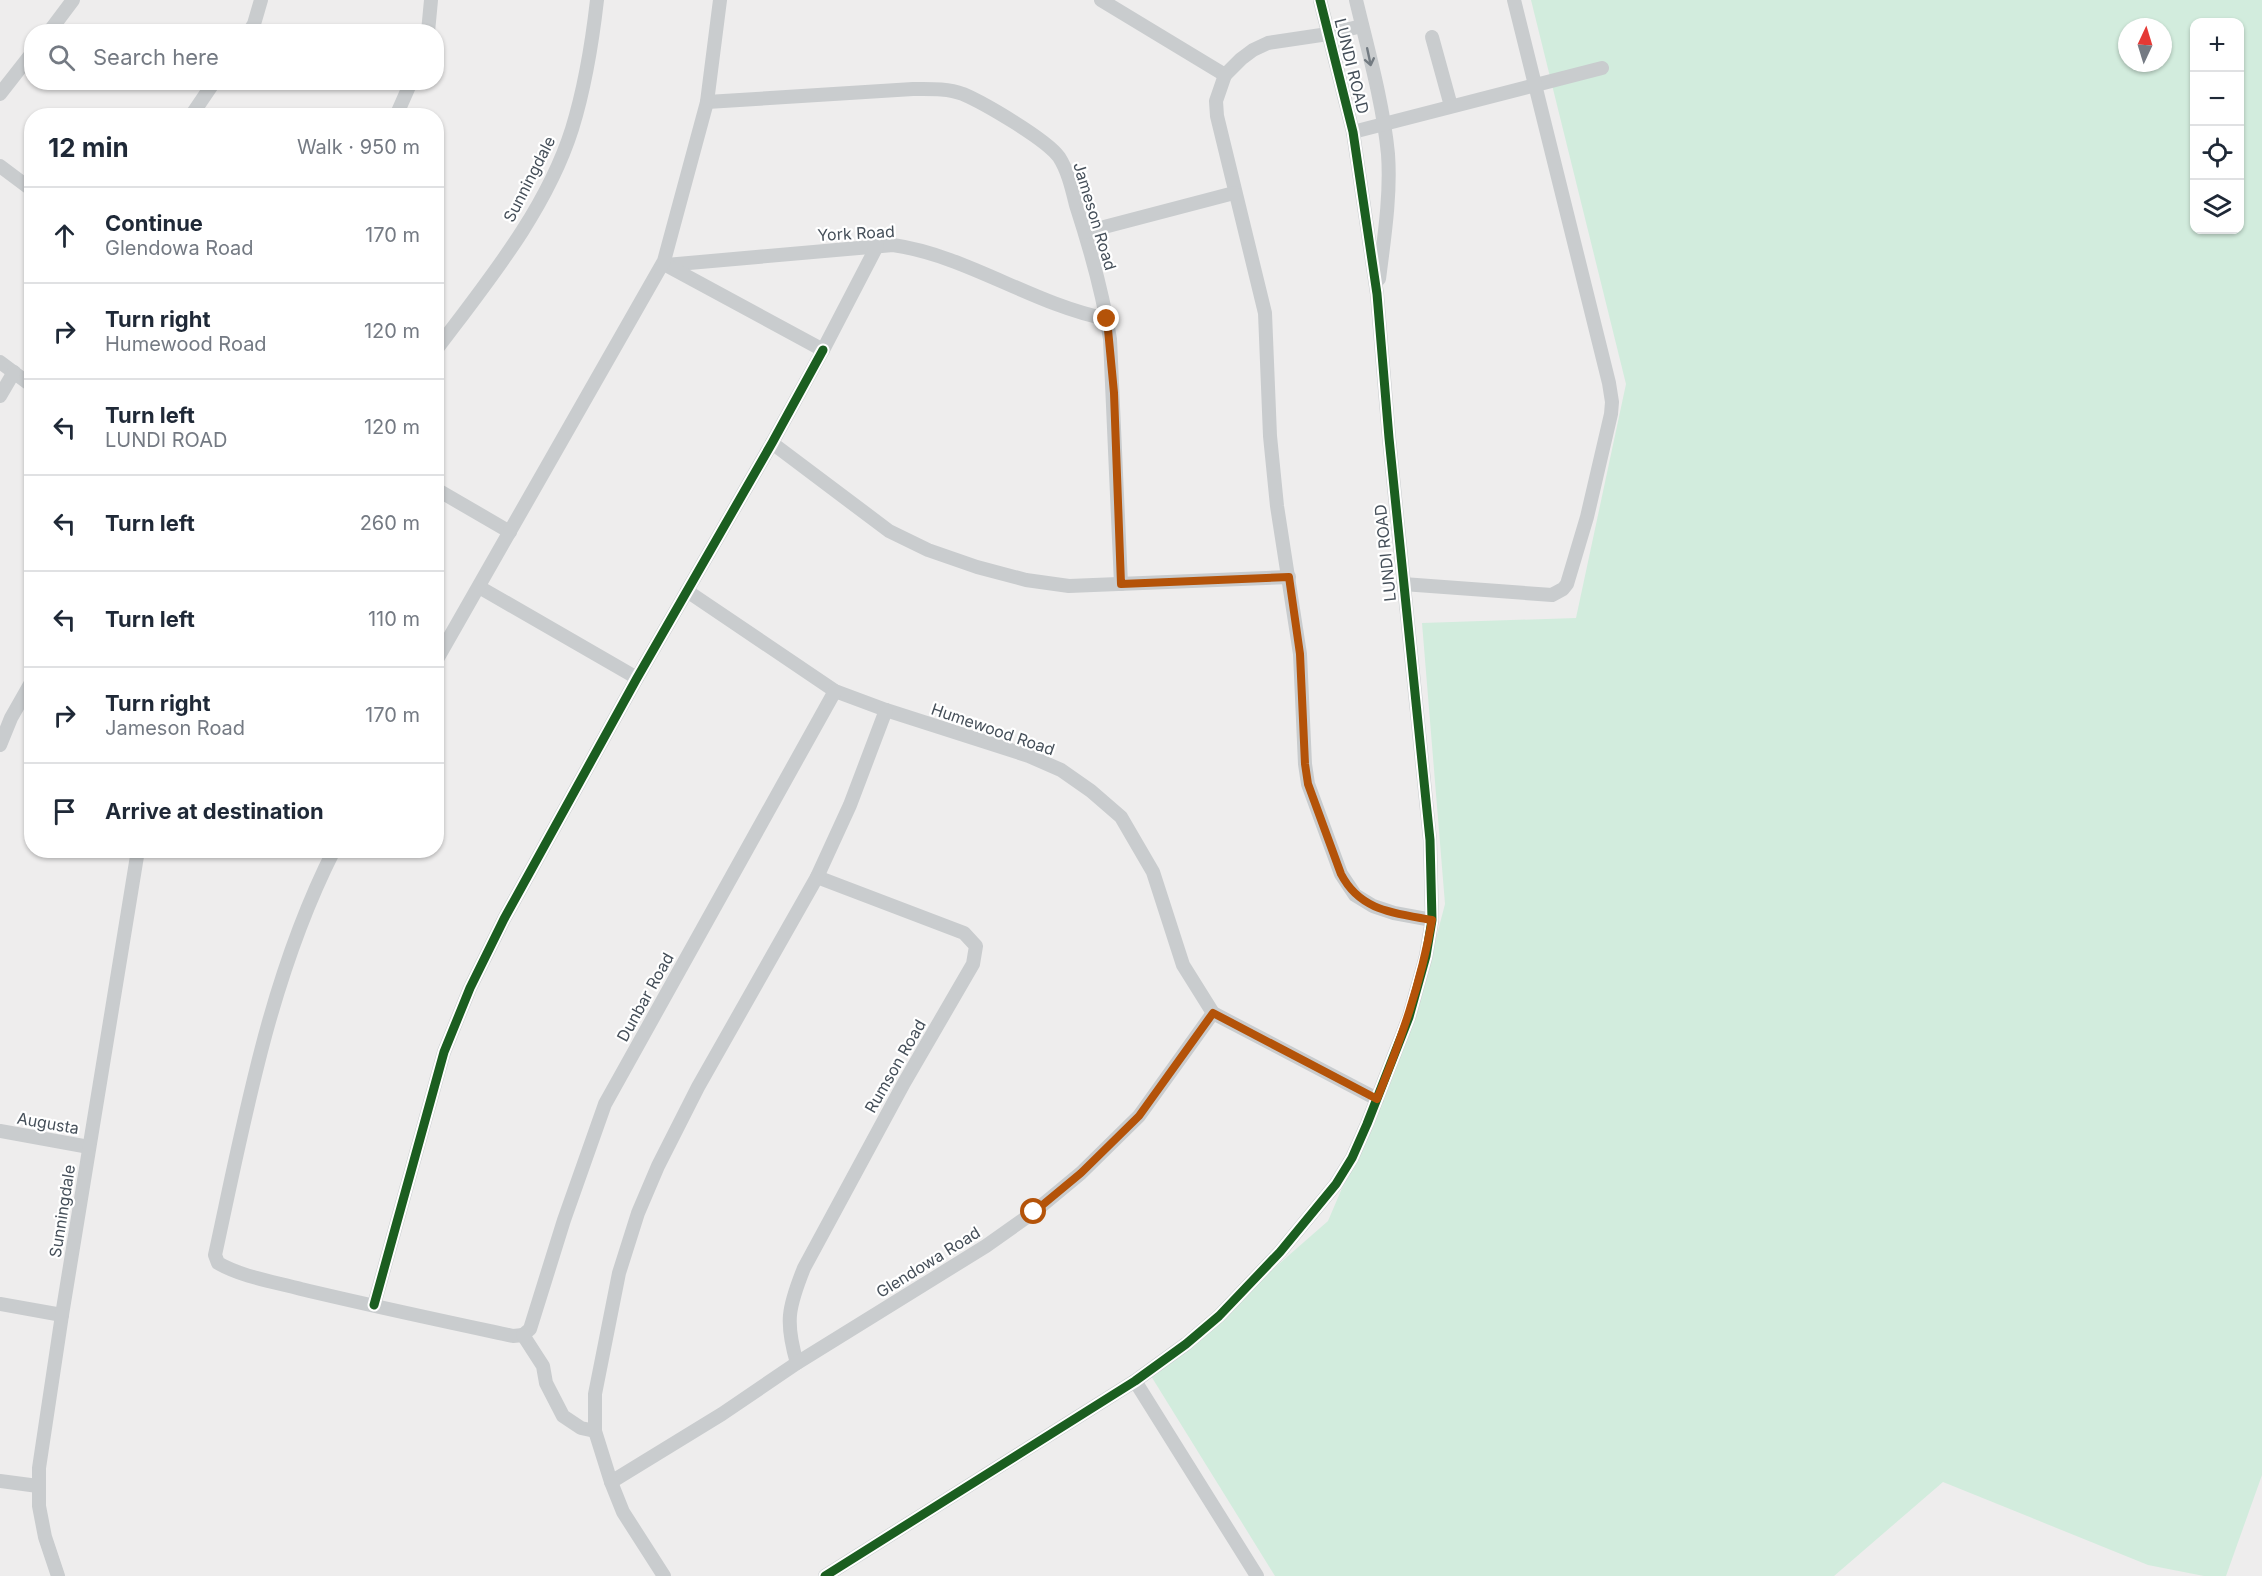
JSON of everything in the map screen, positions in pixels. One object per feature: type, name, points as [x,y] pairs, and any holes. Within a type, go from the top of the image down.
[{"type":"street","points":[[54,24],[73,0]]},
{"type":"street","points":[[254,24],[261,0]]},
{"type":"street","points":[[429,24],[431,0]]},
{"type":"street","name":"Sunningdale","points":[[444,339],[518,238],[548,186],[572,130],[590,59],[597,0]]},
{"type":"street","points":[[444,646],[665,263],[707,102],[720,0]]},
{"type":"street","points":[[1101,0],[1225,75]]},
{"type":"street","name":"LUNDI ROAD","points":[[825,1576],[1135,1381],[1220,1316],[1286,1245],[1336,1184],[1352,1158],[1409,1017],[1426,956],[1432,920],[1429,830],[1403,584],[1377,294],[1353,132],[1320,0]]},
{"type":"street","name":"LUNDI ROAD","points":[[1356,0],[1384,124],[1388,156],[1388,192],[1377,294]]},
{"type":"street","points":[[1403,584],[1552,595],[1563,589],[1567,584],[1587,517],[1611,414],[1612,396],[1514,0]]},
{"type":"street","points":[[1362,26],[1328,34],[1268,43],[1247,54],[1225,75],[1216,100],[1216,116],[1265,313],[1270,436],[1277,506],[1300,654],[1308,784],[1347,886],[1365,902],[1394,913],[1432,920]]},
{"type":"street","points":[[1432,37],[1451,106]]},
{"type":"street","points":[[0,94],[24,63]]},
{"type":"street","points":[[1353,132],[1602,68]]},
{"type":"street","name":"Jameson Road","points":[[707,102],[940,89],[962,94],[1005,118],[1057,155],[1065,167],[1085,232],[1107,319],[1114,393],[1121,584]]},
{"type":"street","points":[[196,108],[209,90]]},
{"type":"street","points":[[400,108],[407,90]]},
{"type":"street","points":[[0,166],[24,184]]},
{"type":"street","points":[[1085,232],[1234,193]]},
{"type":"street","points":[[374,1305],[444,1053],[470,988],[504,919],[637,678],[772,443],[877,246]]},
{"type":"street","name":"York Road","points":[[665,263],[877,246],[918,249],[970,267],[1061,306],[1107,319]]},
{"type":"street","points":[[665,263],[823,350]]},
{"type":"street","points":[[0,362],[24,380]]},
{"type":"street","points":[[0,396],[14,372]]},
{"type":"street","points":[[772,443],[890,531],[928,550],[977,567],[1026,580],[1069,586],[1289,577]]},
{"type":"street","points":[[444,494],[510,532]]},
{"type":"street","points":[[479,587],[637,678]]},
{"type":"street","name":"Humewood Road","points":[[687,591],[835,691],[886,710],[1029,756],[1061,770],[1091,791],[1120,817],[1153,872],[1183,965],[1213,1013]]},
{"type":"street","name":"Dunbar Road","points":[[523,1335],[530,1329],[564,1220],[605,1104],[835,691]]},
{"type":"street","points":[[0,745],[24,695]]},
{"type":"street","points":[[664,1576],[623,1512],[595,1431],[595,1394],[619,1273],[638,1213],[698,1087],[818,877],[850,805],[886,710]]},
{"type":"street","name":"Sunningdale","points":[[58,1576],[45,1537],[38,1486],[62,1315],[137,858]]},
{"type":"street","points":[[330,858],[294,940],[275,998],[243,1124],[215,1255],[218,1263],[226,1268],[303,1289],[513,1336],[523,1335],[543,1366],[546,1383],[563,1416],[581,1428],[595,1431]]},
{"type":"street","name":"Rumson Road","points":[[797,1363],[791,1341],[789,1316],[792,1299],[804,1268],[893,1103],[973,964],[976,946],[964,933],[818,877]]},
{"type":"street","points":[[1213,1013],[1377,1099]]},
{"type":"street","name":"Glendowa Road","points":[[611,1482],[986,1246],[1061,1191],[1139,1116],[1213,1013]]},
{"type":"street","name":"Augusta","points":[[0,1131],[89,1148]]},
{"type":"street","points":[[0,1304],[62,1315]]},
{"type":"street","points":[[1135,1381],[1257,1576]]},
{"type":"street","points":[[0,1480],[38,1486]]},
{"type":"green space","points":[[1531,0],[2262,0],[2262,1475],[2226,1576],[2204,1576],[2148,1565],[1943,1482],[1834,1576],[1275,1576],[1151,1376],[1328,1221],[1416,1015],[1445,904],[1422,623],[1576,618],[1626,384]]},
{"type":"cycle path","points":[[825,1576],[1135,1381],[1186,1344],[1219,1316],[1280,1252],[1336,1184],[1352,1158],[1367,1124],[1409,1017],[1426,956],[1432,920],[1430,840],[1389,438],[1377,294],[1353,132],[1320,0]]},
{"type":"cycle path","points":[[374,1305],[444,1052],[470,988],[504,919],[637,678],[823,350]]},
{"type":"route","points":[[1034,1212],[1081,1173],[1139,1116],[1213,1013],[1377,1099],[1409,1017],[1426,956],[1432,920],[1394,913],[1365,902],[1347,886],[1341,874],[1308,784],[1300,654],[1289,577],[1121,584],[1114,393],[1107,319]]}]
